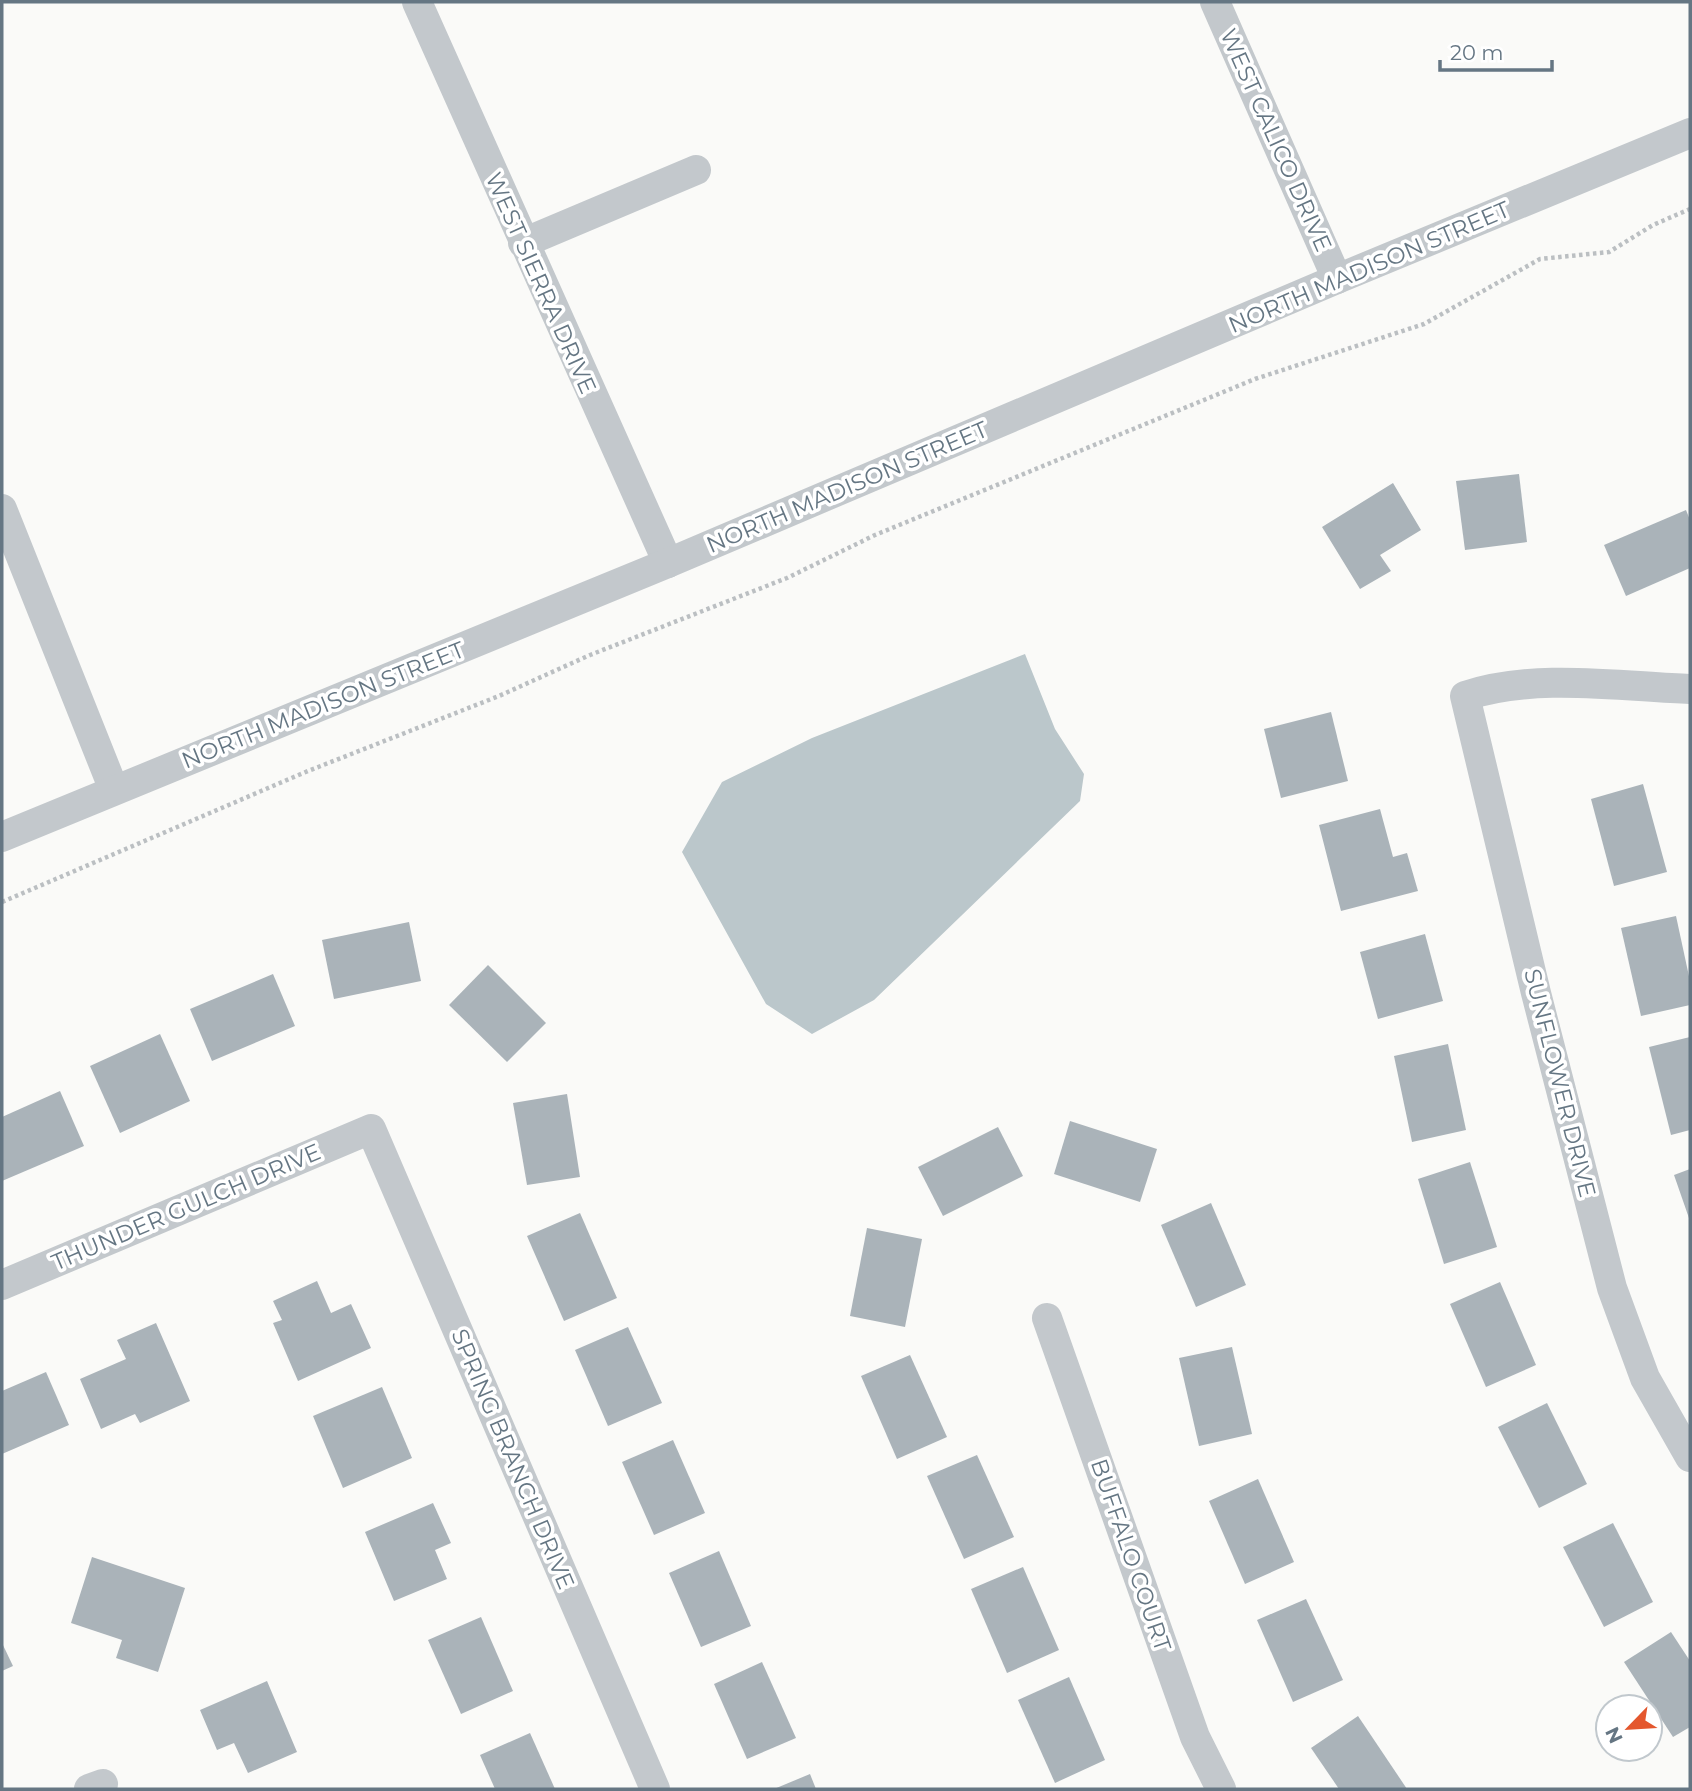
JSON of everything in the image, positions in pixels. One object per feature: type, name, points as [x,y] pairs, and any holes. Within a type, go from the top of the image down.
[{"type":"street","name":"WEST SIERRA DRIVE","points":[[417,2],[668,563]]},
{"type":"street","name":"WEST CALICO DRIVE","points":[[1215,2],[1337,279]]},
{"type":"street","name":"NORTH MADISON STREET","points":[[2,836],[668,563],[1337,279],[1690,134]]},
{"type":"street","points":[[523,243],[696,170]]},
{"type":"street","points":[[2,509],[114,790]]},
{"type":"street","name":"SUNFLOWER DRIVE","points":[[1690,689],[1550,683],[1493,687],[1465,696],[1612,1289],[1645,1378],[1690,1457]]},
{"type":"street","name":"THUNDER GULCH DRIVE","points":[[2,1285],[371,1129]]},
{"type":"street","name":"SPRING BRANCH DRIVE","points":[[371,1129],[655,1789]]},
{"type":"street","name":"BUFFALO COURT","points":[[1047,1318],[1195,1737],[1221,1789]]},
{"type":"path","points":[[2,902],[307,771],[787,578],[875,535],[1255,379],[1424,324],[1540,260],[1609,252],[1653,225],[1690,209]]},
{"type":"shaded area","points":[[1025,654],[1055,729],[1084,774],[1080,801],[874,1000],[812,1034],[766,1004],[682,852],[722,782],[812,738]]},
{"type":"building","points":[[1519,474],[1527,542],[1465,550],[1456,481]]},
{"type":"building","points":[[1393,483],[1421,530],[1380,555],[1391,571],[1360,589],[1322,527]]},
{"type":"building","points":[[1686,510],[1690,520],[1690,568],[1626,596],[1604,545]]},
{"type":"building","points":[[1331,712],[1348,781],[1281,798],[1264,729]]},
{"type":"building","points":[[1643,784],[1667,872],[1614,886],[1591,799]]},
{"type":"building","points":[[1380,809],[1393,857],[1407,853],[1418,891],[1341,911],[1319,825]]},
{"type":"building","points":[[1676,916],[1690,981],[1690,1005],[1641,1016],[1621,928]]},
{"type":"building","points":[[409,922],[421,981],[334,999],[322,940]]},
{"type":"building","points":[[1425,934],[1443,1001],[1378,1019],[1360,952]]},
{"type":"building","points":[[488,965],[546,1023],[507,1062],[449,1005]]},
{"type":"building","points":[[273,974],[295,1026],[212,1061],[190,1009]]},
{"type":"building","points":[[160,1034],[190,1101],[120,1133],[90,1066]]},
{"type":"building","points":[[1690,1037],[1690,1130],[1671,1135],[1649,1047]]},
{"type":"building","points":[[1448,1044],[1466,1130],[1412,1142],[1394,1056]]},
{"type":"building","points":[[60,1091],[84,1146],[2,1181],[2,1117]]},
{"type":"building","points":[[567,1094],[580,1177],[527,1185],[513,1103]]},
{"type":"building","points":[[1070,1121],[1157,1149],[1140,1202],[1054,1174]]},
{"type":"building","points":[[998,1127],[1023,1176],[943,1216],[918,1167]]},
{"type":"building","points":[[1470,1162],[1497,1247],[1444,1264],[1418,1179]]},
{"type":"building","points":[[1690,1169],[1690,1221],[1674,1175]]},
{"type":"building","points":[[1211,1203],[1246,1285],[1196,1307],[1161,1225]]},
{"type":"building","points":[[580,1213],[617,1298],[564,1321],[527,1236]]},
{"type":"building","points":[[867,1228],[922,1239],[905,1327],[850,1316]]},
{"type":"building","points":[[317,1281],[331,1313],[351,1304],[371,1348],[298,1381],[273,1323],[282,1320],[273,1301]]},
{"type":"building","points":[[1500,1282],[1536,1365],[1486,1387],[1450,1304]]},
{"type":"building","points":[[156,1323],[190,1401],[140,1423],[135,1414],[101,1429],[80,1379],[126,1359],[117,1340]]},
{"type":"building","points":[[628,1327],[662,1403],[608,1426],[575,1350]]},
{"type":"building","points":[[1232,1347],[1252,1434],[1199,1446],[1179,1358]]},
{"type":"building","points":[[910,1355],[947,1437],[897,1459],[861,1376]]},
{"type":"building","points":[[46,1372],[69,1425],[2,1454],[2,1391]]},
{"type":"building","points":[[382,1387],[412,1458],[343,1488],[313,1416]]},
{"type":"building","points":[[1547,1403],[1587,1484],[1539,1508],[1498,1427]]},
{"type":"building","points":[[673,1440],[705,1513],[654,1535],[622,1462]]},
{"type":"building","points":[[977,1455],[1014,1537],[964,1559],[927,1476]]},
{"type":"building","points":[[1258,1479],[1294,1562],[1245,1584],[1209,1501]]},
{"type":"building","points":[[433,1503],[451,1543],[435,1550],[447,1579],[394,1601],[365,1532]]},
{"type":"building","points":[[1613,1523],[1653,1602],[1604,1627],[1563,1547]]},
{"type":"building","points":[[719,1551],[751,1626],[701,1647],[669,1573]]},
{"type":"building","points":[[92,1557],[185,1588],[158,1672],[116,1658],[122,1640],[71,1623]]},
{"type":"building","points":[[1023,1567],[1059,1650],[1007,1673],[971,1589]]},
{"type":"building","points":[[1306,1599],[1343,1680],[1293,1702],[1257,1620]]},
{"type":"building","points":[[481,1617],[513,1691],[461,1714],[428,1640]]},
{"type":"building","points":[[1671,1632],[1690,1661],[1690,1727],[1673,1737],[1664,1723],[1664,1693],[1644,1693],[1624,1662]]},
{"type":"building","points":[[2,1643],[13,1666],[2,1671]]},
{"type":"building","points":[[762,1662],[796,1738],[747,1759],[714,1684]]},
{"type":"building","points":[[1069,1677],[1105,1760],[1055,1783],[1018,1700]]},
{"type":"building","points":[[267,1681],[297,1752],[248,1773],[234,1743],[217,1750],[200,1710]]},
{"type":"building","points":[[1358,1716],[1407,1789],[1339,1789],[1311,1748]]},
{"type":"building","points":[[530,1733],[555,1789],[495,1789],[480,1755]]},
{"type":"building","points":[[810,1774],[816,1789],[774,1789]]}]
